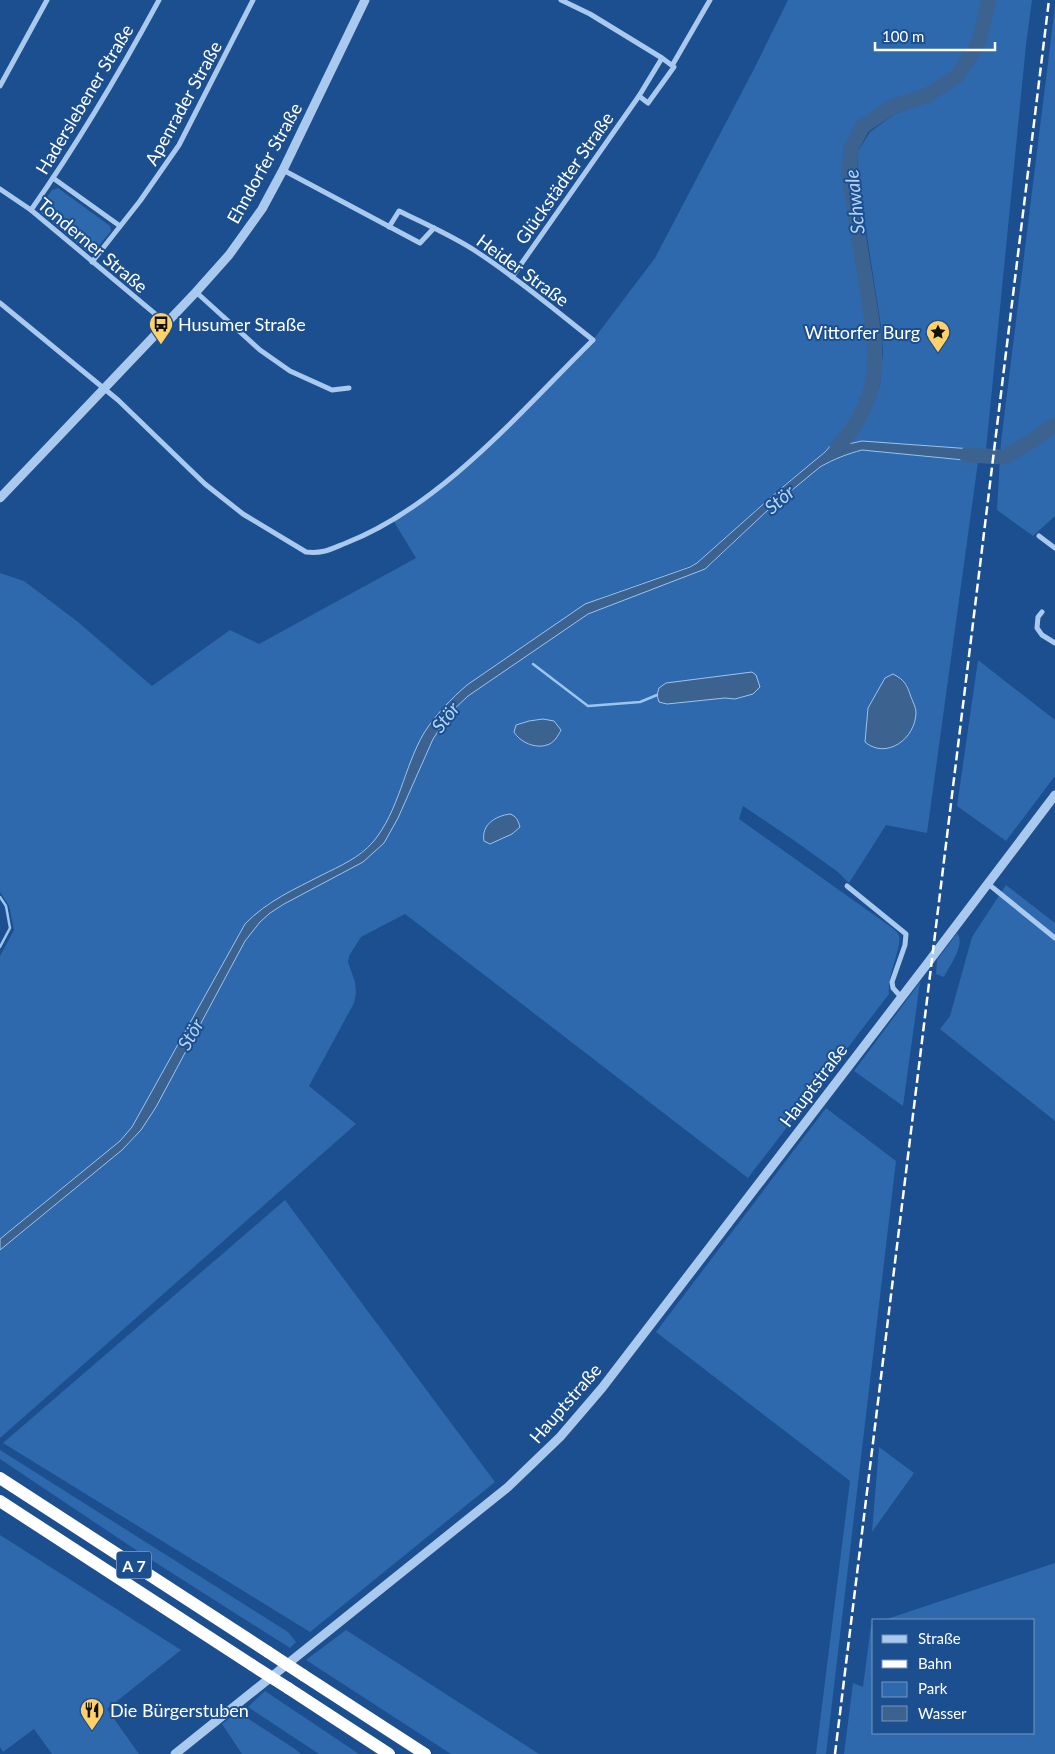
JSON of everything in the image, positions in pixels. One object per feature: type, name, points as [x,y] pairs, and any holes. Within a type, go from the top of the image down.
[{"type":"highway","name":"A 7","points":[[0,1478],[425,1754]]},
{"type":"highway","name":"A 7","points":[[0,1501],[389,1754]]},
{"type":"street","points":[[0,86],[47,0]]},
{"type":"street","name":"Haderslebener Straße","points":[[30,210],[53,178],[106,95],[159,0]]},
{"type":"street","name":"Apenrader Straße","points":[[92,262],[156,179],[179,145],[253,0]]},
{"type":"street","name":"Ehndorfer Straße","points":[[0,498],[229,255],[262,209],[283,170],[365,0]]},
{"type":"street","points":[[561,0],[590,14],[673,64]]},
{"type":"street","points":[[639,96],[648,102],[674,67],[673,64],[710,0]]},
{"type":"street","name":"Glückstädter Straße","points":[[512,276],[639,96],[662,58]]},
{"type":"street","points":[[283,170],[420,243],[434,228]]},
{"type":"street","name":"Tonderner Straße","points":[[53,178],[120,226]]},
{"type":"street","name":"Tonderner Straße","points":[[0,189],[30,210],[166,323]]},
{"type":"street","name":"Heider Straße","points":[[104,389],[205,484],[243,514],[306,552],[318,554],[364,536],[394,520],[428,496],[476,456],[593,340],[512,276],[476,251],[434,228],[398,212],[389,228]]},
{"type":"street","points":[[196,292],[260,350],[290,371],[332,390],[349,388]]},
{"type":"street","points":[[0,303],[104,389]]},
{"type":"street","points":[[1039,536],[1055,548]]},
{"type":"street","points":[[1042,612],[1038,617],[1037,628],[1042,635],[1055,643]]},
{"type":"street","name":"Hauptstraße","points":[[174,1754],[508,1487],[554,1443],[602,1388],[1055,795]]},
{"type":"street","points":[[988,883],[1055,938]]},
{"type":"street","points":[[847,886],[906,934],[905,945],[892,982],[892,988],[901,997]]},
{"type":"green space","points":[[788,0],[1032,0],[986,450],[862,441],[846,443],[862,422],[880,384],[883,353],[881,326],[857,172],[858,151],[870,132],[895,114],[928,101],[961,80],[957,76],[926,96],[894,106],[864,126],[851,148],[849,173],[873,325],[875,355],[870,359],[868,382],[862,404],[845,430],[813,462],[777,491],[697,563],[600,598],[467,685],[424,734],[385,827],[372,843],[343,865],[268,904],[245,924],[132,1127],[120,1141],[0,1239],[0,956],[14,930],[9,906],[0,892],[0,573],[24,581],[78,622],[152,686],[230,630],[259,644],[416,558],[393,520],[476,456],[593,340],[655,258]]},
{"type":"green space","points":[[1055,6],[1055,516],[1033,536],[997,510],[1001,442]]},
{"type":"green space","points":[[58,188],[110,226],[111,231],[94,252],[89,253],[41,213],[40,207],[52,190]]},
{"type":"green space","points":[[862,450],[978,462],[927,833],[886,825],[849,883],[838,872],[743,806],[739,819],[891,927],[899,936],[890,979],[889,994],[748,1178],[405,914],[361,937],[349,956],[348,962],[355,982],[356,993],[354,1003],[309,1086],[356,1124],[0,1438],[0,1250],[122,1150],[134,1138],[156,1107],[245,941],[260,922],[270,913],[384,843],[398,818],[433,739],[455,707],[478,688],[583,617],[598,609],[710,565],[769,509],[820,467],[843,455]],"holes":[[[907,684],[916,712],[911,732],[865,742],[868,708]]]},
{"type":"green space","points":[[978,660],[1055,720],[1055,776],[1006,841],[957,806]]},
{"type":"green space","points":[[1006,885],[1055,923],[1055,1121],[940,1029],[950,1016],[972,937]]},
{"type":"green space","points":[[957,933],[960,943],[953,961],[944,977],[936,974],[937,960]]},
{"type":"green space","points":[[920,982],[903,1106],[854,1071]]},
{"type":"green space","points":[[826,1108],[896,1161],[826,1754],[816,1754],[850,1481],[656,1332]]},
{"type":"green space","points":[[285,1200],[495,1482],[310,1632],[3,1443]]},
{"type":"green space","points":[[879,1447],[914,1473],[872,1532]]},
{"type":"green space","points":[[0,1450],[288,1632],[296,1642],[290,1648],[139,1552],[0,1459]]},
{"type":"green space","points":[[0,1535],[181,1650],[107,1709],[139,1754],[52,1754],[34,1729],[3,1752],[0,1747]]},
{"type":"green space","points":[[1055,1563],[1055,1754],[844,1754],[853,1683],[863,1687],[872,1625],[872,1734],[1035,1734],[1035,1619],[887,1619]]},
{"type":"green space","points":[[346,1630],[539,1754],[451,1754],[306,1660]]},
{"type":"green space","points":[[265,1691],[359,1754],[319,1754],[248,1707]]},
{"type":"green space","points":[[238,1712],[301,1754],[242,1754],[222,1724]]},
{"type":"water","points":[[845,429],[853,434],[846,443],[848,444],[862,441],[986,450],[984,462],[862,450],[835,459],[820,467],[769,509],[705,569],[588,614],[468,696],[450,713],[433,739],[398,818],[384,843],[363,862],[284,904],[260,922],[245,941],[156,1107],[141,1130],[122,1150],[0,1250],[0,1239],[120,1141],[132,1127],[245,924],[272,902],[349,861],[362,853],[373,842],[389,817],[411,760],[424,733],[455,696],[467,685],[585,604],[697,563],[825,452]]},
{"type":"water","points":[[752,672],[756,675],[760,687],[753,694],[735,699],[725,698],[667,704],[659,702],[657,695],[659,688],[666,683]]},
{"type":"water","points":[[893,674],[905,683],[908,689],[916,710],[915,722],[911,731],[898,744],[882,749],[873,747],[865,742],[868,708],[885,678]]},
{"type":"water","points":[[543,719],[554,721],[561,730],[552,743],[542,746],[528,744],[514,732],[516,725]]},
{"type":"water","points":[[510,814],[514,816],[520,827],[512,834],[490,844],[484,841],[485,830],[490,822]]},
{"type":"waterway","name":"Schwale","points":[[837,448],[862,413],[871,389],[875,363],[872,322],[849,173],[851,148],[863,126],[894,106],[926,96],[957,76],[979,42],[989,0]]},
{"type":"waterway","name":"Stör","points":[[966,455],[1004,457],[1055,425]]},
{"type":"waterway","points":[[533,664],[588,706],[640,702],[657,695]]},
{"type":"waterway","points":[[0,897],[6,906],[10,928],[0,947]]},
{"type":"railway","points":[[835,1754],[1049,0]]},
{"type":"place","name":"Husumer Straße","points":[[161,345]]},
{"type":"place","name":"Wittorfer Burg","points":[[938,353]]},
{"type":"place","name":"Die Bürgerstuben","points":[[92,1731]]}]
